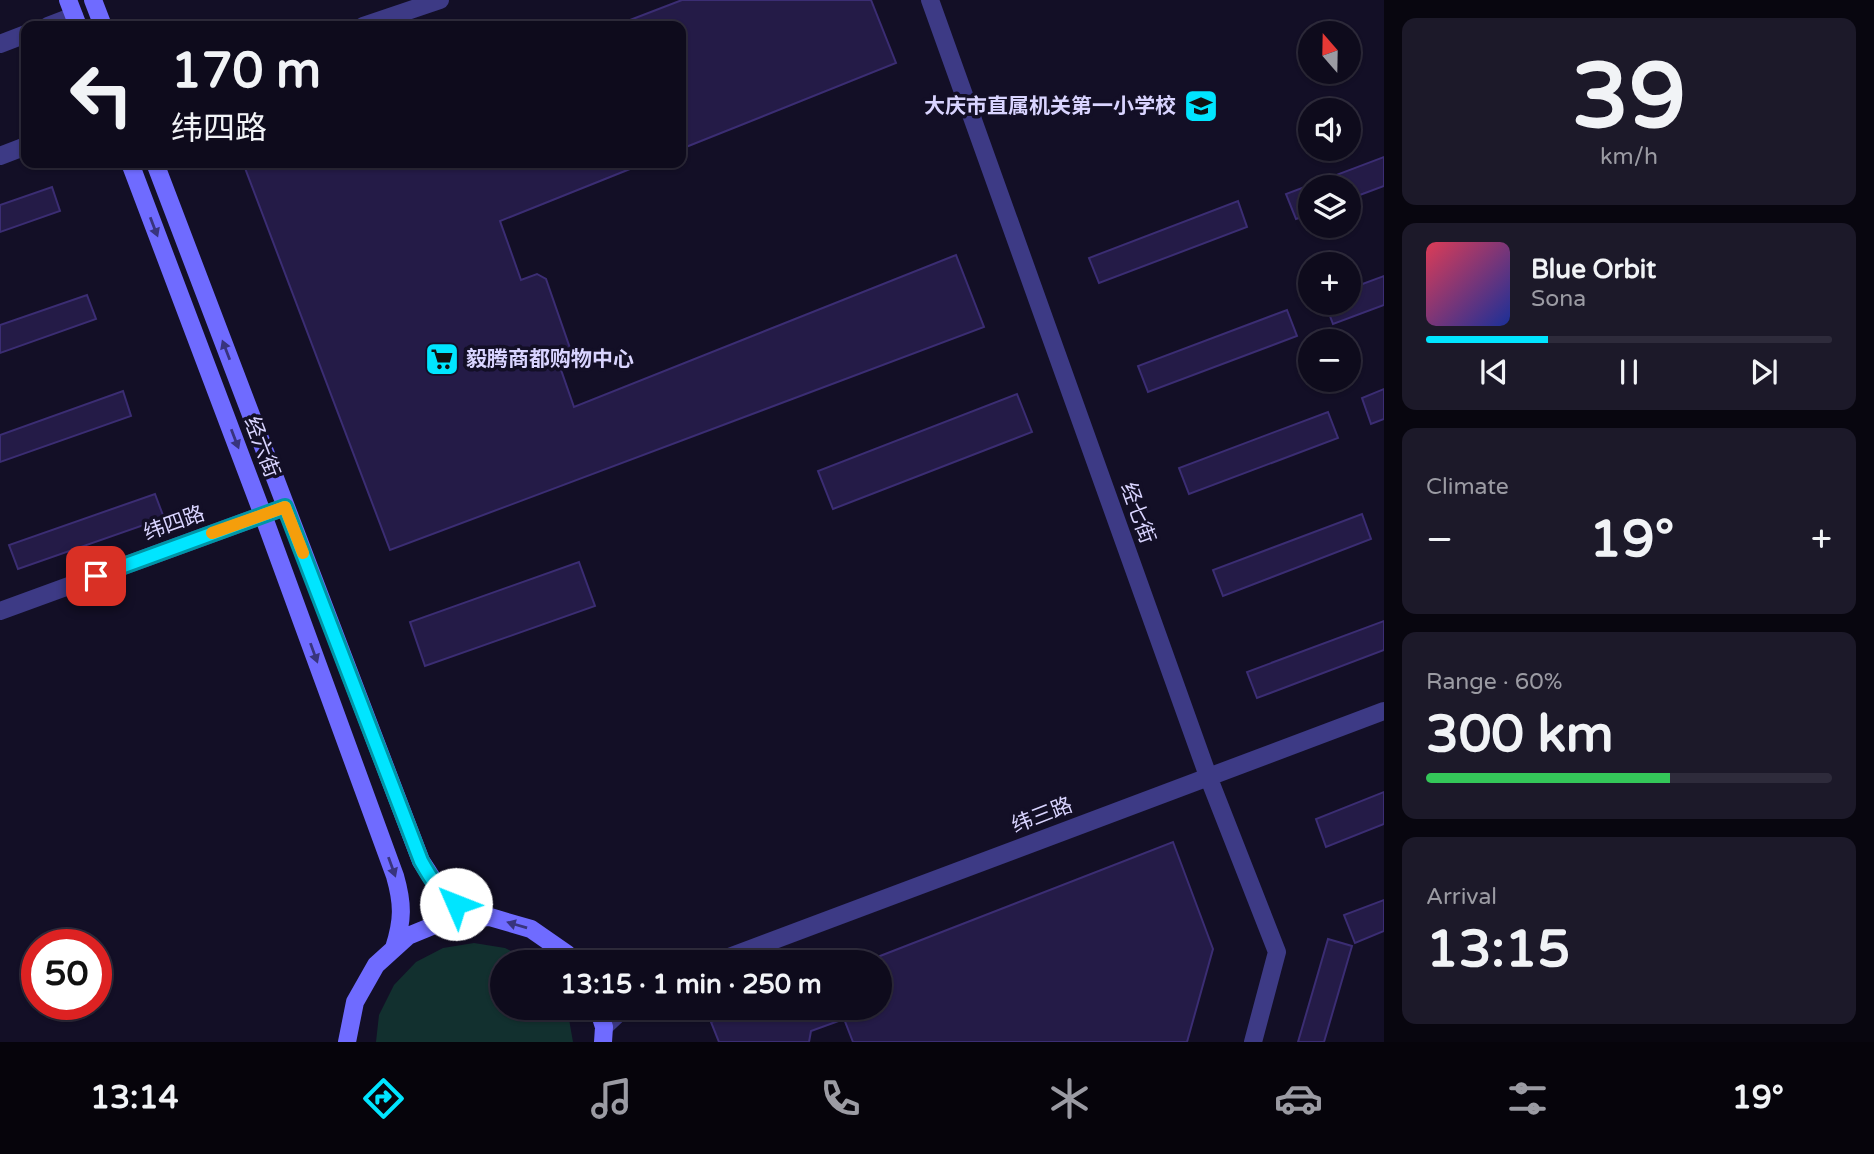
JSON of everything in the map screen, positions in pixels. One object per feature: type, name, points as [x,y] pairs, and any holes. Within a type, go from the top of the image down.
[{"type":"main road","points":[[93,0],[101,21]]},
{"type":"main road","name":"经六街","points":[[132,168],[395,876],[401,898],[402,916],[394,948]]},
{"type":"main road","name":"经六街","points":[[157,168],[421,861],[443,895],[481,918]]},
{"type":"main road","points":[[347,1042],[355,1002],[376,965],[408,936],[447,920],[490,918],[531,929],[560,950]]},
{"type":"street","points":[[372,21],[401,6],[440,0]]},
{"type":"street","name":"经七街","points":[[930,0],[1208,776],[1277,952],[1253,1042]]},
{"type":"street","points":[[0,44],[21,36]]},
{"type":"street","points":[[0,156],[21,148]]},
{"type":"street","name":"纬四路","points":[[0,611],[285,507]]},
{"type":"street","name":"纬三路","points":[[748,950],[1384,711]]},
{"type":"street","points":[[603,1035],[615,1020]]},
{"type":"green space","points":[[474,943],[509,950],[490,950],[490,1020],[569,1020],[573,1042],[376,1042],[379,1015],[394,985],[416,962],[443,948]]},
{"type":"building","points":[[682,0],[871,0],[896,63],[686,147],[686,21],[627,21]]},
{"type":"building","points":[[1384,157],[1384,186],[1361,195],[1361,175],[1336,175]]},
{"type":"building","name":"毅腾商都购物中心","points":[[245,168],[632,168],[500,221],[521,280],[537,274],[546,279],[572,354],[559,364],[574,407],[956,255],[984,327],[390,550]]},
{"type":"building","points":[[52,187],[60,211],[0,232],[0,205]]},
{"type":"building","points":[[1298,189],[1298,218],[1296,219],[1286,194]]},
{"type":"building","points":[[1238,201],[1247,227],[1099,283],[1089,258]]},
{"type":"building","points":[[1384,276],[1384,305],[1361,314],[1361,285]]},
{"type":"building","points":[[87,295],[96,319],[0,353],[0,325]]},
{"type":"building","points":[[1287,310],[1297,336],[1148,392],[1138,366]]},
{"type":"building","points":[[1330,315],[1357,315],[1333,324]]},
{"type":"building","points":[[1384,389],[1384,419],[1371,424],[1362,398]]},
{"type":"building","points":[[123,391],[131,416],[0,462],[0,435]]},
{"type":"building","points":[[1017,394],[1032,432],[833,509],[818,471]]},
{"type":"building","points":[[1328,412],[1338,438],[1189,494],[1179,468]]},
{"type":"building","points":[[155,494],[164,518],[18,569],[9,545]]},
{"type":"building","points":[[1362,514],[1371,539],[1223,596],[1213,570]]},
{"type":"building","points":[[579,562],[595,606],[425,666],[410,622]]},
{"type":"building","points":[[1384,621],[1384,650],[1257,698],[1247,672]]},
{"type":"building","points":[[1384,792],[1384,824],[1326,847],[1316,819]]},
{"type":"building","points":[[1173,842],[1213,949],[1187,1042],[853,1042],[844,1020],[892,1020],[892,951]]},
{"type":"building","points":[[1384,900],[1384,931],[1355,943],[1344,915]]},
{"type":"building","points":[[1328,939],[1352,946],[1324,1042],[1298,1042]]},
{"type":"building","points":[[841,1020],[811,1031],[809,1042],[719,1042],[711,1022]]},
{"type":"slow traffic","points":[[212,533],[285,507],[303,553]]},
{"type":"place","name":"大庆市直属机关第一小学校","points":[[1201,106]]},
{"type":"place","name":"毅腾商都购物中心","points":[[442,359]]},
{"type":"route","points":[[96,576],[285,507],[421,861],[443,895],[456,904]]}]
